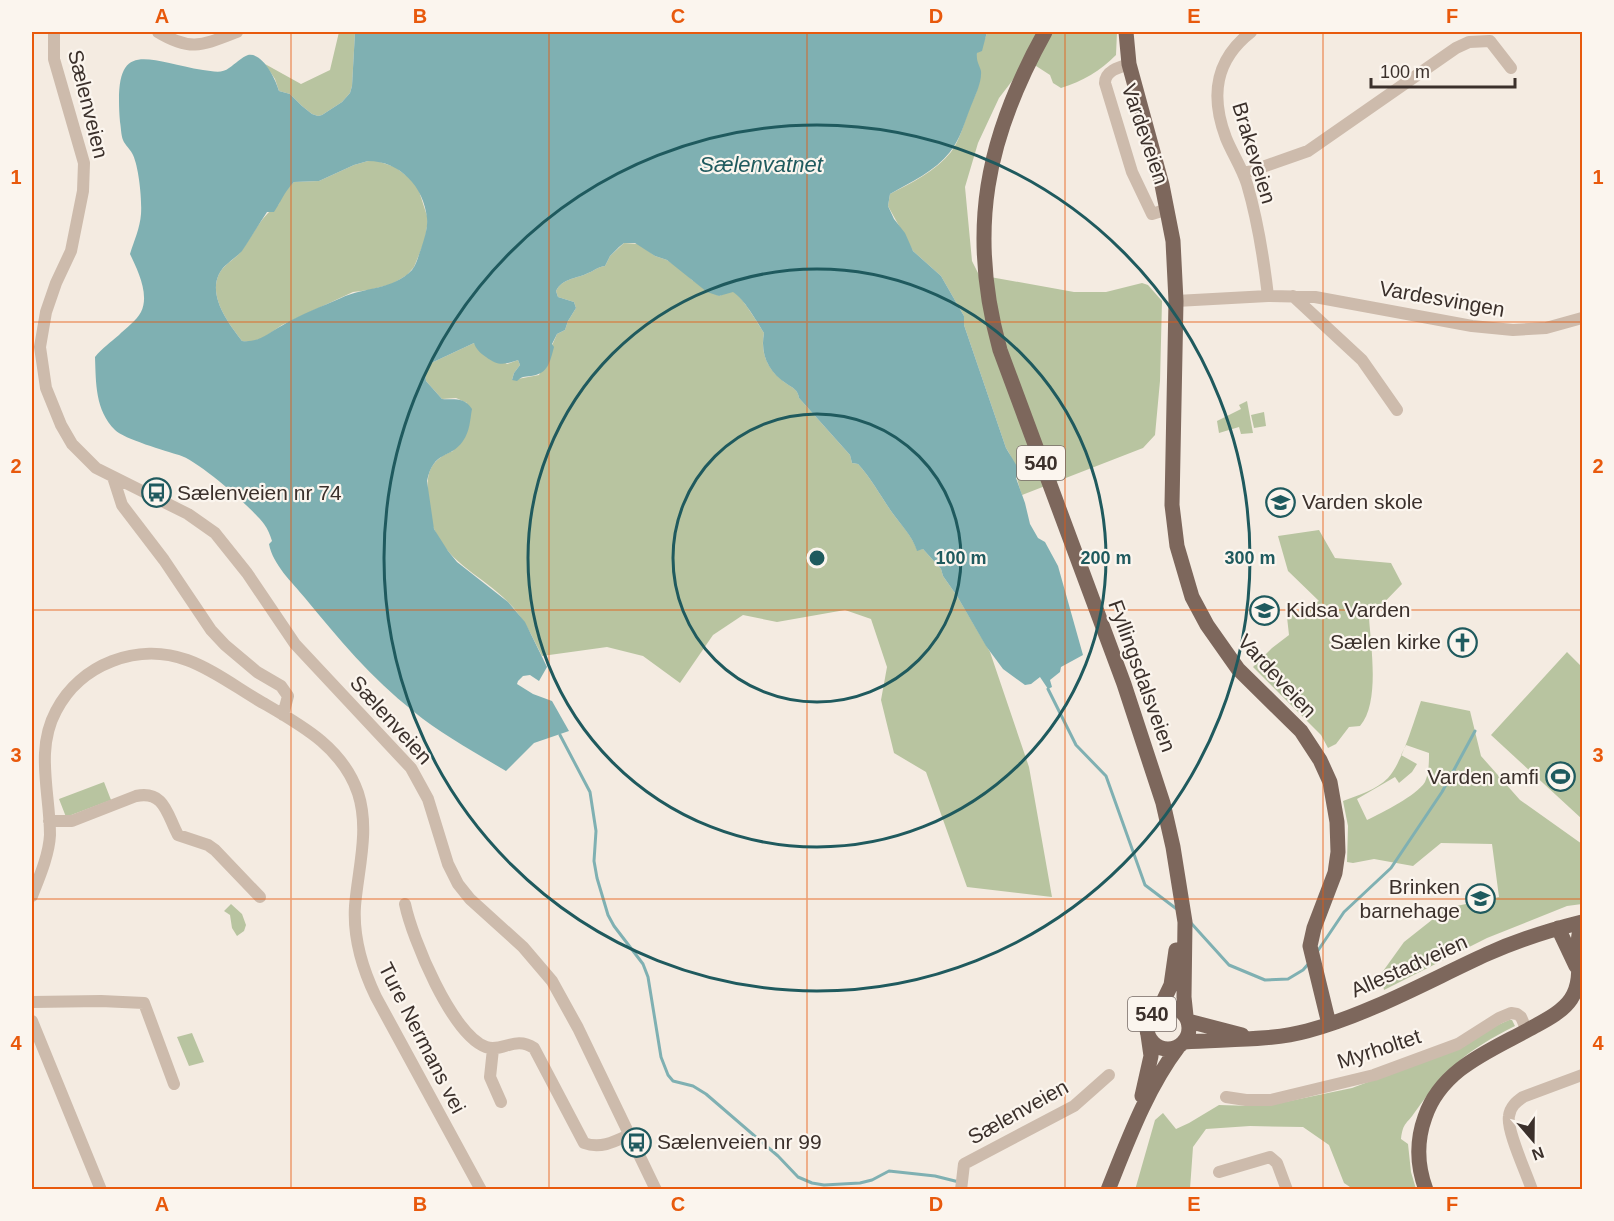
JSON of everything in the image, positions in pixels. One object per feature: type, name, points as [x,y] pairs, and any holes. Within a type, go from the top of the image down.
[{"type":"main road","name":"Fyllingsdalsveien","points":[[1046,32],[1023,73],[1009,105],[996,146],[986,192],[983,244],[988,303],[1003,359],[1120,674],[1169,824],[1186,940],[1184,997],[1187,1018]]},
{"type":"main road","name":"Vardeveien","points":[[1126,32],[1129,64],[1168,210],[1173,241],[1176,301],[1172,505],[1175,538],[1192,597],[1218,644],[1239,669],[1292,721],[1311,745],[1326,770],[1335,802],[1338,843],[1335,873],[1314,928],[1310,946],[1329,1024]]},
{"type":"main road","name":"Fyllingsdalsveien","points":[[1160,1008],[1174,974],[1180,893]]},
{"type":"main road","name":"Allestadveien","points":[[1182,1044],[1293,1035],[1329,1024],[1487,954],[1558,928],[1582,922]]},
{"type":"main road","points":[[1426,1190],[1419,1163],[1418,1148],[1421,1129],[1435,1095],[1460,1069],[1475,1058],[1527,1031],[1565,1006],[1576,990],[1579,975],[1578,942],[1582,922]]},
{"type":"main road","points":[[1558,928],[1579,975]]},
{"type":"main road","name":"540","points":[[1108,1190],[1161,1070],[1182,1044],[1189,1031],[1187,1018],[1173,1007],[1160,1008],[1150,1016],[1146,1029],[1151,1041],[1162,1048],[1174,1048],[1182,1044]]},
{"type":"main road","name":"Allestadveien","points":[[1187,1018],[1251,1037]]},
{"type":"main road","name":"540","points":[[1137,1120],[1151,1056],[1148,1035]]},
{"type":"street","name":"Sælenveien","points":[[54,32],[54,59],[83,154],[84,182],[71,251],[56,283],[44,318],[40,347],[46,388],[68,439],[96,468],[188,514],[215,533],[247,573],[296,644],[411,768],[428,799],[448,864],[458,884],[470,899],[530,955],[552,981],[578,1028],[656,1190]]},
{"type":"street","points":[[158,32],[180,43],[198,45],[237,32]]},
{"type":"street","name":"Brakeveien","points":[[1251,32],[1232,49],[1220,75],[1216,104],[1220,121],[1243,174],[1265,267],[1268,296]]},
{"type":"street","points":[[1243,174],[1308,151],[1456,48],[1469,42],[1490,36],[1511,68]]},
{"type":"street","name":"Vardeveien","points":[[1129,64],[1118,67],[1108,74],[1105,77],[1105,83],[1132,172],[1152,214],[1168,210]]},
{"type":"street","name":"Vardesvingen","points":[[1176,301],[1268,296],[1315,297],[1472,326],[1513,330],[1546,328],[1582,318]]},
{"type":"street","points":[[1293,297],[1362,360],[1397,410]]},
{"type":"street","points":[[113,477],[122,505],[164,560],[198,612],[225,645],[258,672],[281,686],[288,696],[283,715]]},
{"type":"street","name":"Ture Nermans vei","points":[[32,896],[50,837],[44,772],[47,731],[56,710],[71,689],[85,675],[109,661],[136,654],[187,660],[321,739],[338,756],[350,774],[362,815],[363,840],[355,922],[359,955],[376,997],[481,1190]]},
{"type":"street","points":[[49,821],[72,820],[136,796],[154,795],[162,804],[178,835],[208,845],[215,850],[260,897]]},
{"type":"street","points":[[405,904],[409,922],[441,995],[469,1035],[477,1043],[493,1049],[514,1043],[525,1043],[534,1048],[584,1143],[597,1146],[629,1135]]},
{"type":"street","points":[[32,1002],[144,1003],[174,1084]]},
{"type":"street","name":"Myrholtet","points":[[1226,1097],[1271,1100],[1374,1075],[1458,1044],[1511,1013],[1521,1017],[1527,1031]]},
{"type":"street","points":[[32,1021],[102,1190]]},
{"type":"street","points":[[493,1049],[490,1077],[501,1102]]},
{"type":"street","name":"Sælenveien","points":[[962,1186],[964,1164],[1074,1106],[1109,1075]]},
{"type":"street","points":[[1532,1190],[1509,1123],[1512,1108],[1523,1097],[1582,1075]]},
{"type":"street","points":[[1219,1172],[1270,1157],[1277,1163],[1287,1190]]},
{"type":"green space","points":[[339,32],[355,32],[352,86],[350,93],[342,102],[318,116],[312,114],[290,94],[279,91],[275,79],[265,64],[301,84],[330,70]]},
{"type":"green space","points":[[987,32],[1117,32],[1116,55],[1091,75],[1061,88],[1053,83],[1050,75],[1033,64],[1022,68],[999,98],[978,143],[965,187],[972,261],[979,275],[1074,292],[1106,292],[1142,283],[1148,285],[1162,301],[1160,381],[1155,435],[1143,448],[1022,495],[964,325],[964,316],[941,276],[913,251],[888,206],[890,194],[931,171],[945,159],[954,147],[978,87],[980,74],[976,56]]},
{"type":"green space","points":[[368,161],[377,161],[395,167],[412,180],[418,188],[428,219],[425,240],[414,267],[407,275],[392,284],[353,292],[282,325],[263,338],[250,342],[242,341],[226,318],[218,301],[216,283],[221,270],[239,253],[263,219],[279,204],[281,196],[294,182],[319,181]]},
{"type":"green space","points":[[624,243],[639,244],[655,256],[667,260],[685,272],[692,280],[719,296],[730,292],[737,294],[764,333],[763,347],[769,366],[777,376],[795,390],[799,398],[850,455],[852,463],[858,464],[863,469],[909,534],[917,550],[923,549],[941,569],[943,576],[990,652],[1029,767],[1052,897],[967,887],[926,772],[894,753],[881,700],[887,667],[871,619],[845,610],[777,622],[743,615],[713,635],[680,683],[643,656],[607,647],[542,656],[514,608],[458,561],[441,541],[431,521],[428,493],[429,472],[435,462],[453,451],[467,403],[456,398],[442,399],[426,381],[425,373],[429,364],[474,343],[507,364],[518,360],[520,365],[512,380],[539,375],[557,334],[565,330],[576,308],[574,302],[558,297],[556,291],[569,280],[605,266],[610,256]]},
{"type":"green space","points":[[1247,401],[1253,433],[1241,434],[1239,427],[1219,433],[1217,421],[1241,409],[1239,405]]},
{"type":"green space","points":[[1264,412],[1266,426],[1254,428],[1251,415]]},
{"type":"green space","points":[[1319,530],[1335,558],[1391,563],[1402,584],[1369,618],[1373,674],[1370,704],[1366,716],[1360,726],[1349,727],[1336,744],[1328,748],[1321,735],[1253,667],[1289,635],[1287,617],[1319,601],[1288,571],[1278,536]]},
{"type":"green space","name":"Varden amfi","points":[[1567,652],[1582,667],[1582,819],[1491,735]]},
{"type":"green space","points":[[1421,701],[1470,711],[1481,756],[1520,800],[1582,844],[1582,904],[1567,906],[1487,938],[1384,990],[1381,974],[1404,942],[1447,908],[1499,897],[1492,844],[1441,843],[1413,866],[1374,859],[1347,862],[1348,826],[1343,801],[1378,786],[1388,778],[1401,755],[1417,764],[1412,772],[1399,783],[1395,777],[1357,799],[1367,820],[1407,798],[1425,782],[1429,753],[1406,745],[1404,748]]},
{"type":"green space","points":[[104,782],[111,800],[66,817],[59,799]]},
{"type":"green space","points":[[231,904],[242,914],[246,925],[244,931],[237,936],[232,928],[230,915],[224,911]]},
{"type":"green space","points":[[1512,1020],[1515,1026],[1470,1052],[1437,1083],[1404,1126],[1401,1139],[1408,1144],[1411,1172],[1416,1189],[1353,1189],[1344,1183],[1329,1145],[1303,1127],[1250,1126],[1206,1129],[1193,1147],[1190,1189],[1135,1190],[1155,1120],[1163,1113],[1176,1129],[1219,1105],[1253,1106],[1280,1103],[1352,1088]]},
{"type":"green space","points":[[192,1033],[204,1062],[189,1066],[177,1037]]},
{"type":"water","name":"Sælenvatnet","points":[[355,32],[987,32],[982,51],[977,53],[981,71],[979,84],[957,142],[937,165],[890,194],[888,206],[913,251],[941,276],[964,316],[964,325],[1006,448],[1021,473],[1016,478],[1030,524],[1038,538],[1045,542],[1058,566],[1083,655],[1061,667],[1060,672],[1050,680],[1052,687],[1048,689],[1040,677],[1031,684],[1025,685],[1003,669],[986,646],[943,576],[941,569],[923,549],[917,551],[909,535],[863,469],[858,464],[852,463],[850,455],[799,398],[796,391],[770,368],[763,348],[764,333],[750,310],[733,292],[719,296],[707,292],[667,260],[655,256],[635,243],[624,243],[610,256],[605,266],[569,280],[556,291],[558,297],[574,302],[576,308],[565,330],[557,334],[552,344],[554,347],[549,362],[541,373],[522,377],[517,381],[512,380],[520,365],[518,360],[505,364],[494,362],[480,352],[474,343],[429,364],[425,373],[426,381],[442,399],[462,400],[472,409],[463,441],[453,451],[438,459],[430,471],[427,481],[434,529],[457,562],[508,602],[525,622],[547,667],[539,681],[530,675],[523,676],[517,684],[533,694],[552,701],[569,731],[534,743],[506,771],[458,742],[398,699],[342,642],[289,579],[274,559],[269,544],[272,541],[270,534],[257,516],[224,485],[188,459],[136,441],[115,430],[108,422],[100,405],[96,386],[95,357],[134,321],[141,312],[144,297],[142,282],[130,254],[140,219],[140,184],[132,153],[123,140],[120,122],[119,95],[122,76],[127,65],[136,60],[149,59],[220,72],[248,55],[254,55],[264,62],[279,91],[290,94],[312,114],[318,116],[342,102],[350,93]],"holes":[[[368,161],[380,162],[400,171],[408,178],[421,196],[425,207],[426,230],[412,270],[387,285],[350,294],[304,314],[258,339],[242,341],[226,318],[218,301],[216,283],[221,270],[242,251],[267,212],[274,212],[294,182],[319,181],[354,165]]]},
{"type":"waterway","points":[[1048,689],[1076,745],[1106,776],[1145,885],[1178,910]]},
{"type":"waterway","points":[[1317,952],[1344,912],[1391,868],[1442,792],[1475,731]]},
{"type":"waterway","points":[[560,735],[590,792],[596,831],[594,861],[597,878],[608,915],[643,964],[648,977],[661,1057],[673,1081],[693,1086],[706,1094],[778,1156],[798,1177],[812,1183],[824,1185],[860,1183],[872,1180],[889,1171],[935,1176],[959,1182]]},
{"type":"waterway","points":[[1191,923],[1229,965],[1265,980],[1288,979],[1303,970],[1310,962]]},
{"type":"place","name":"Sælenveien nr 74","points":[[156,493]]},
{"type":"place","name":"Varden skole","points":[[1281,502]]},
{"type":"place","name":"Kidsa Varden","points":[[1265,610]]},
{"type":"place","name":"Sælen kirke","points":[[1462,642]]},
{"type":"place","name":"Varden amfi","points":[[1560,777]]},
{"type":"place","name":"Brinken barnehage","points":[[1481,899]]},
{"type":"place","name":"Sælenveien nr 99","points":[[636,1142]]}]
